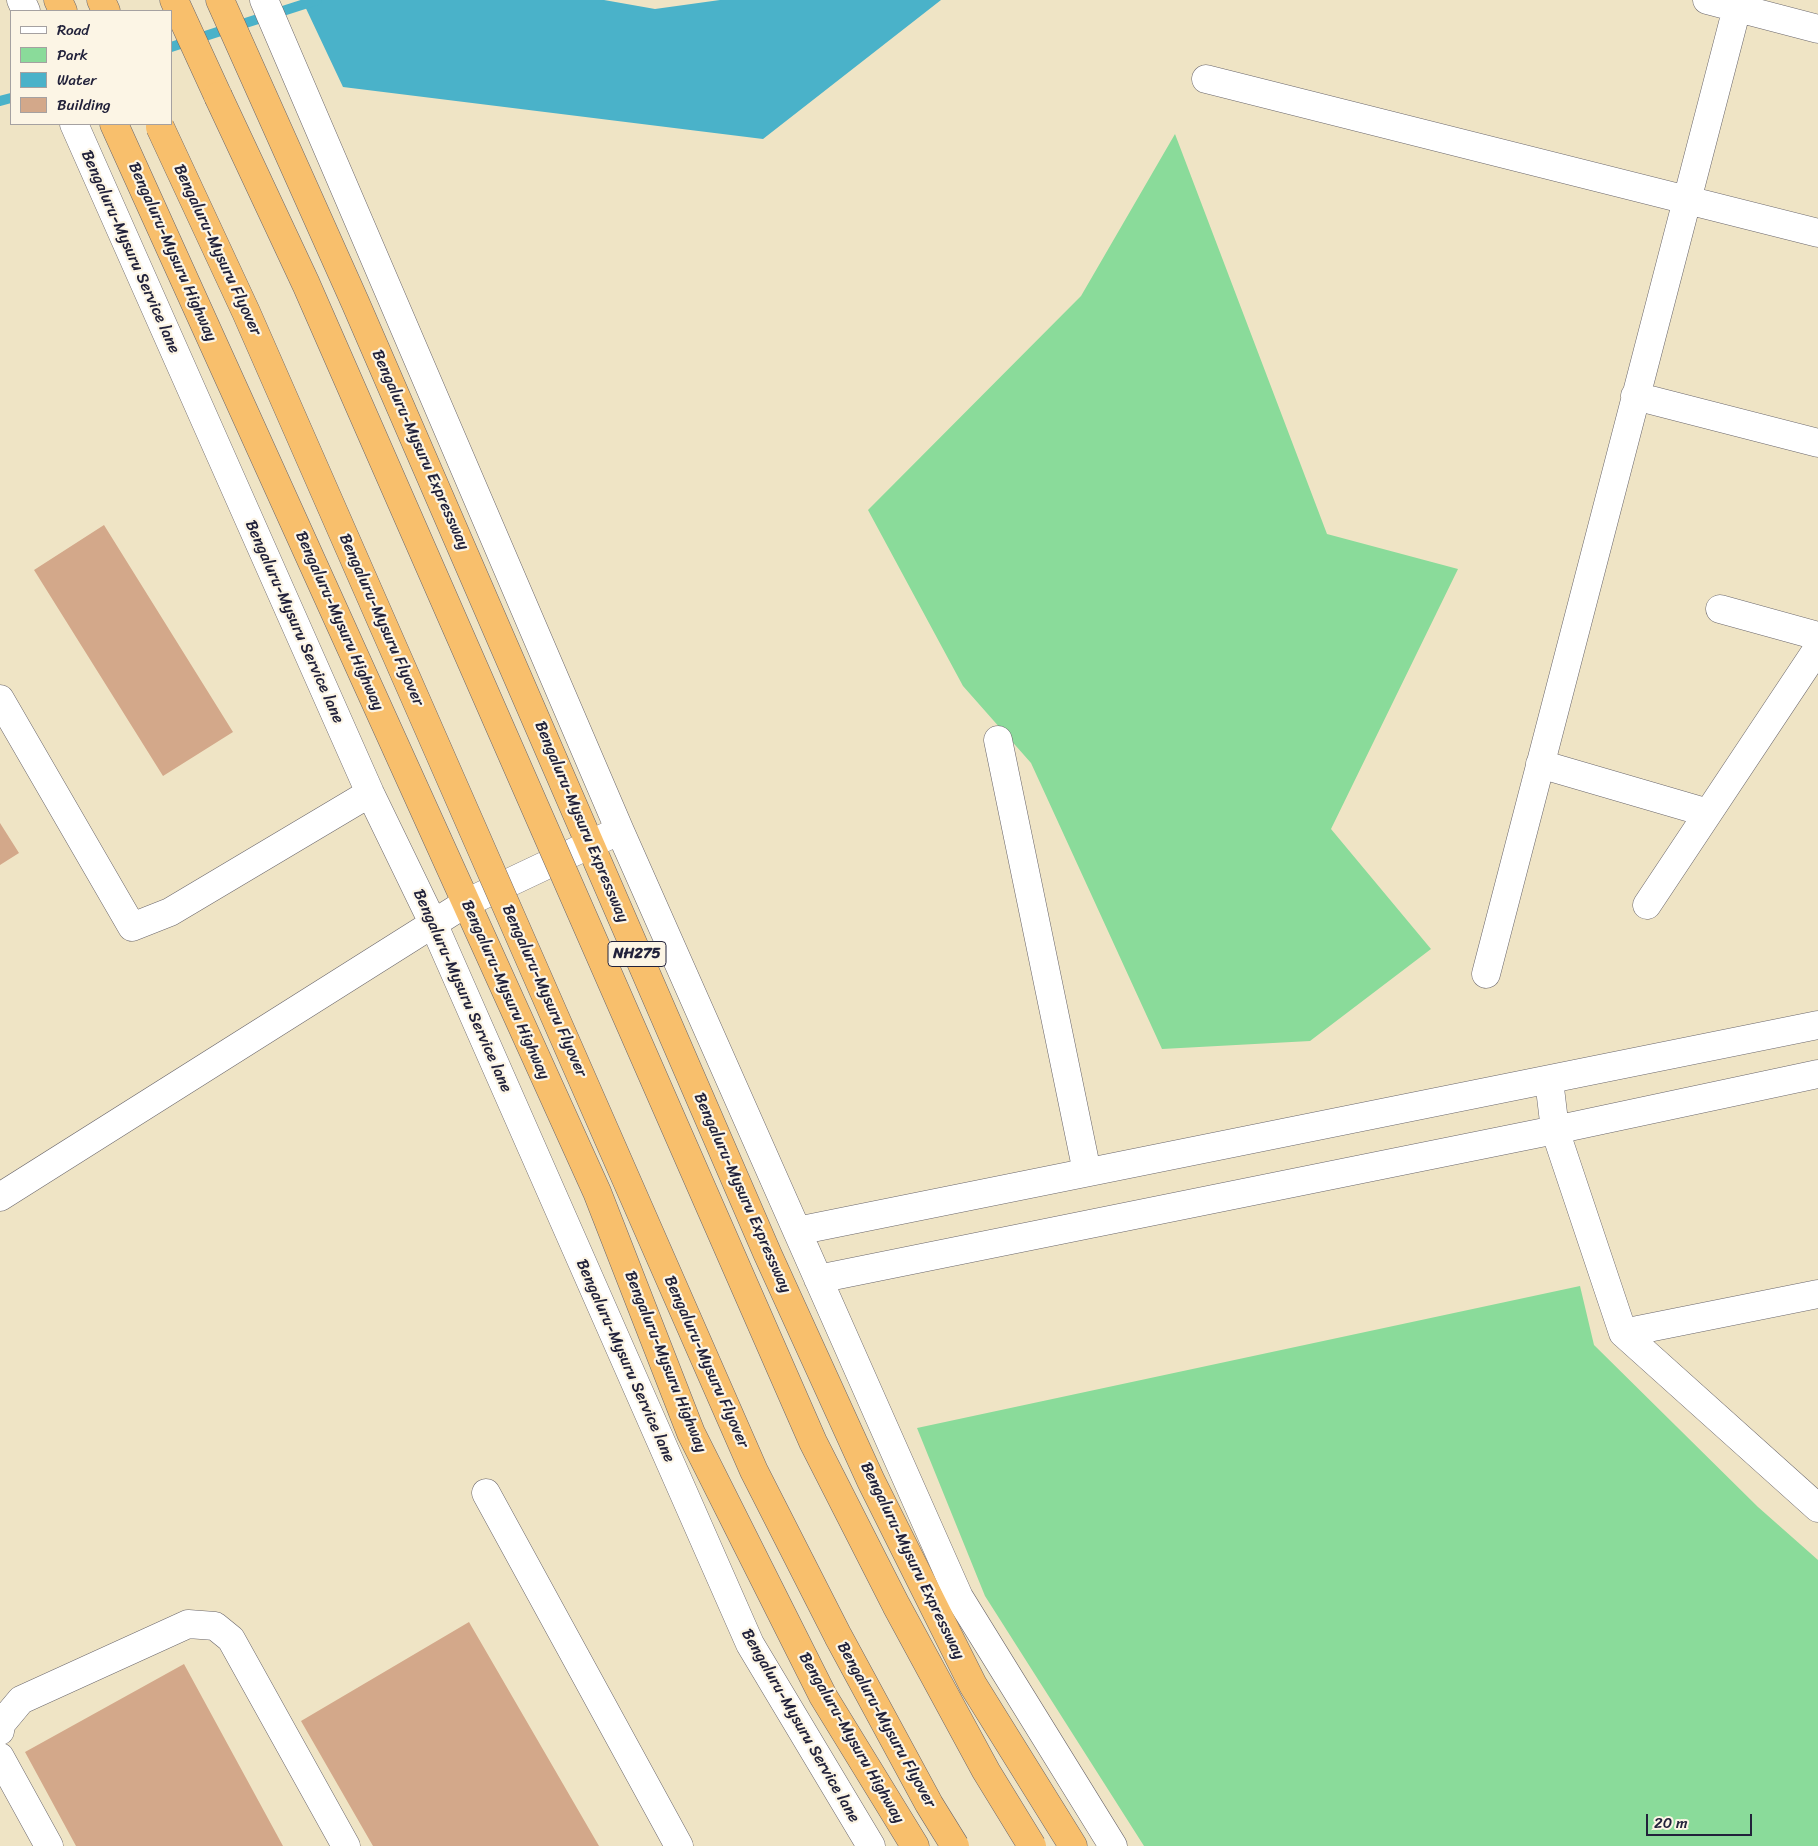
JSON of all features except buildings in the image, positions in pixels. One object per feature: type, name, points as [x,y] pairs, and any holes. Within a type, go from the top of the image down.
[{"type":"highway","name":"Bengaluru-Mysuru Expressway","points":[[174,0],[306,284],[813,1442],[896,1605],[967,1736],[1032,1846]]},
{"type":"highway","name":"Bengaluru-Mysuru Expressway","points":[[223,8],[356,302],[768,1255],[871,1481],[973,1685],[1073,1846]]},
{"type":"highway","name":"Bengaluru-Mysuru Highway","points":[[114,125],[597,1192],[691,1433],[823,1696],[915,1846]]},
{"type":"highway","name":"Bengaluru-Mysuru Flyover","points":[[158,125],[246,312],[754,1471],[838,1636],[929,1804],[955,1846]]},
{"type":"street","name":"Bengaluru-Mysuru Expressway","points":[[264,0],[620,831],[959,1597],[1113,1846]]},
{"type":"street","points":[[1707,0],[1738,4],[1818,29]]},
{"type":"street","points":[[1486,974],[1738,4]]},
{"type":"street","points":[[1206,79],[1818,233]]},
{"type":"street","name":"Bengaluru-Mysuru Service lane","points":[[74,125],[370,793],[433,924],[750,1644],[871,1846]]},
{"type":"street","points":[[1635,396],[1818,442]]},
{"type":"street","points":[[1720,609],[1818,636]]},
{"type":"street","points":[[1647,905],[1818,648]]},
{"type":"street","points":[[0,699],[132,927],[170,912],[370,793]]},
{"type":"street","points":[[998,740],[1087,1172]]},
{"type":"street","points":[[1540,764],[1708,813]]},
{"type":"street","points":[[0,1196],[466,903],[620,831]]},
{"type":"street","points":[[797,1231],[1818,1025]]},
{"type":"street","points":[[818,1279],[1555,1130],[1818,1074]]},
{"type":"street","points":[[1550,1080],[1555,1130],[1623,1333],[1818,1508]]},
{"type":"street","points":[[1623,1333],[1818,1294]]},
{"type":"street","points":[[486,1494],[679,1846]]},
{"type":"street","points":[[0,1731],[1,1724],[21,1700],[188,1624],[215,1626],[231,1639],[346,1846]]},
{"type":"street","points":[[0,1757],[49,1846]]},
{"type":"green space","points":[[1175,134],[1327,534],[1458,569],[1331,829],[1431,949],[1310,1041],[1162,1049],[1031,763],[963,686],[868,510],[1081,296]]},
{"type":"green space","points":[[1580,1286],[1594,1345],[1758,1507],[1818,1560],[1818,1846],[1144,1846],[985,1596],[917,1428]]},
{"type":"water","points":[[302,0],[604,0],[655,9],[720,0],[941,0],[763,139],[343,87]]},
{"type":"waterway","points":[[172,47],[317,0]]},
{"type":"waterway","points":[[0,101],[10,98]]}]
